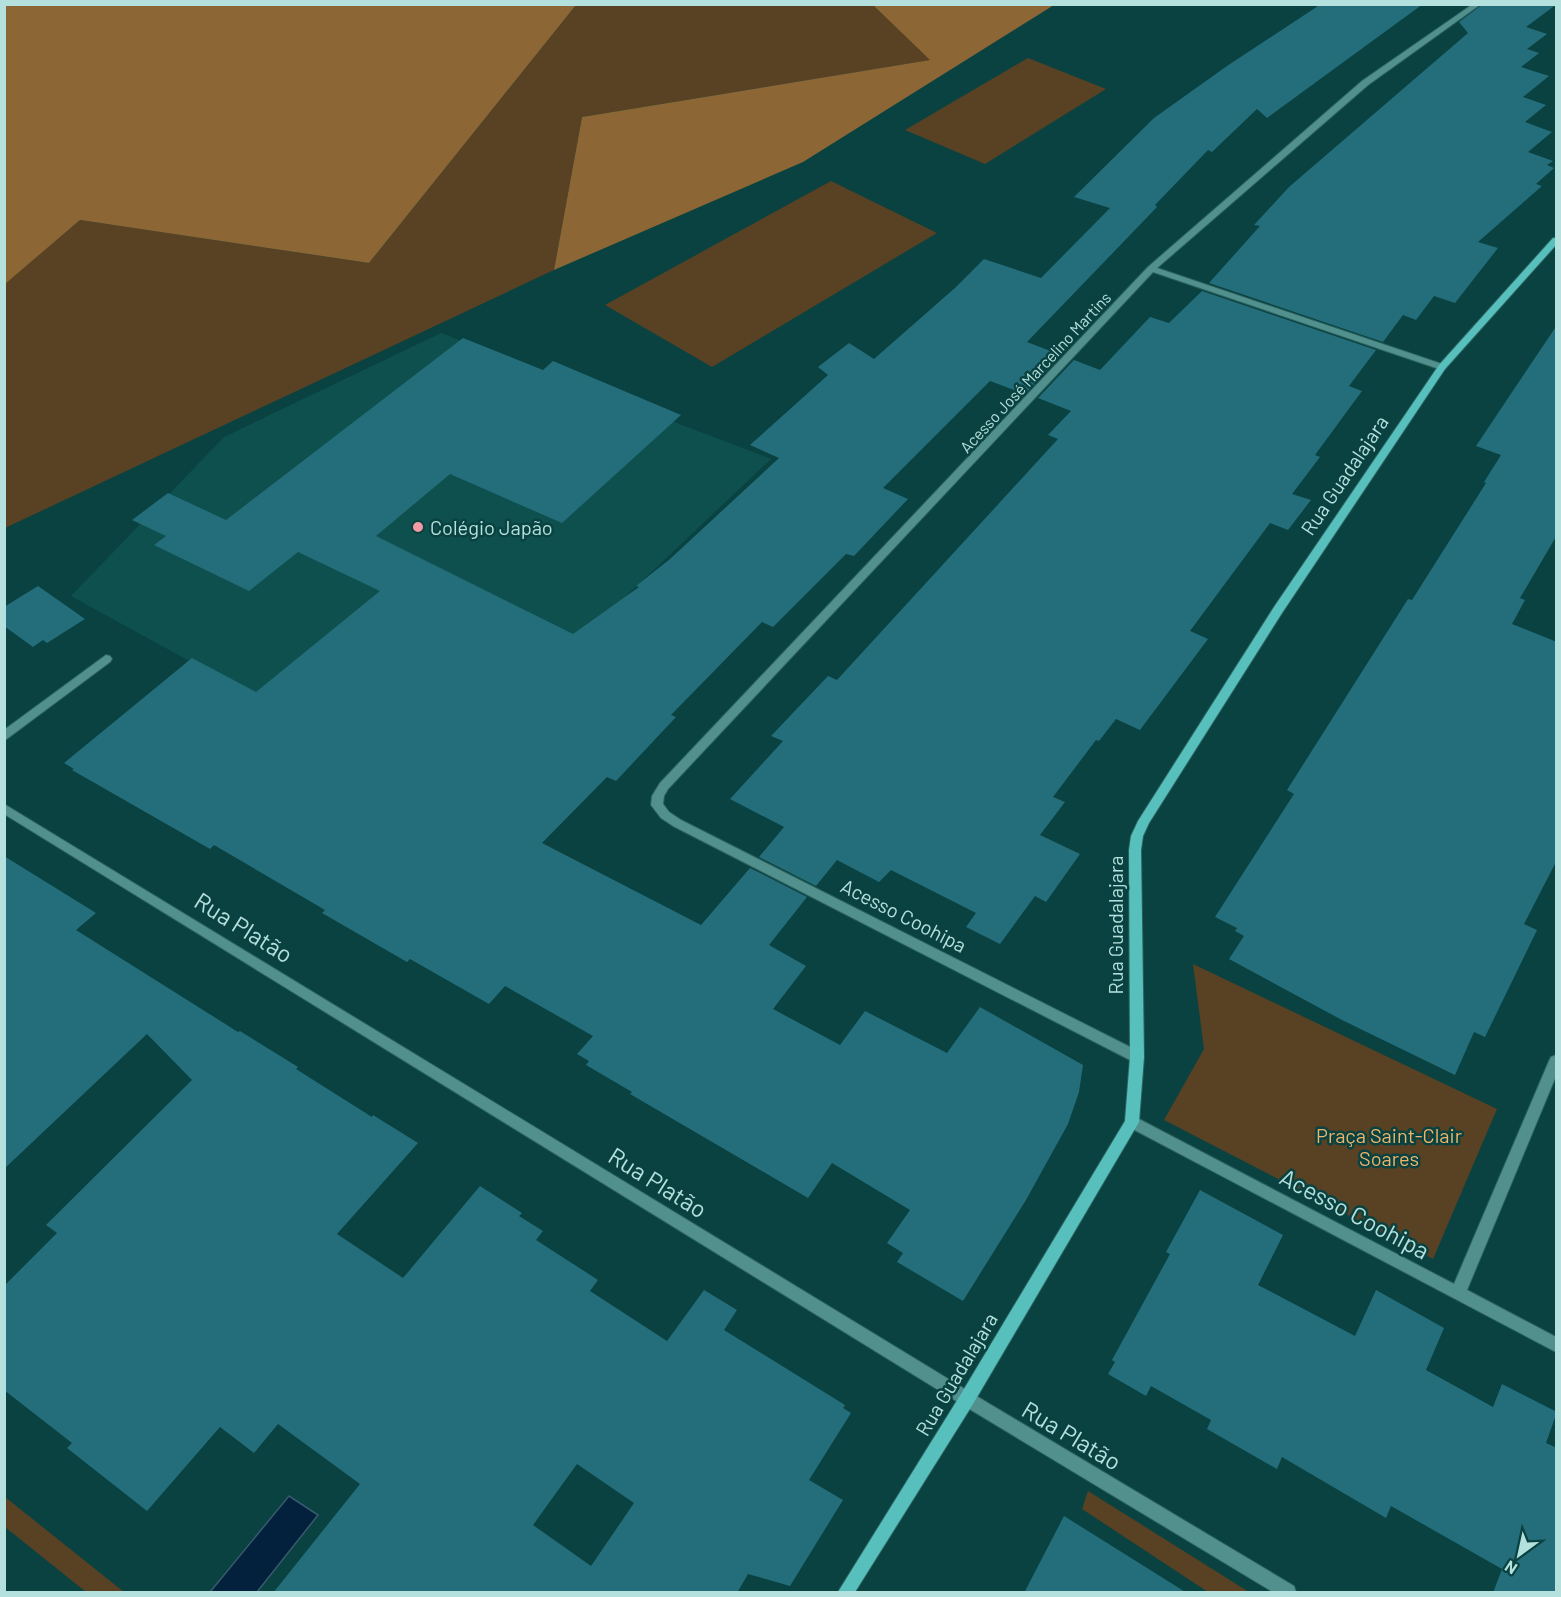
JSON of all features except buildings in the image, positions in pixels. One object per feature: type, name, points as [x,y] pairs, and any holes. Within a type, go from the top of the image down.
[{"type":"main road","name":"Rua Guadalajara","points":[[846,1593],[967,1399],[1132,1122],[1137,1057],[1135,850],[1137,836],[1144,821],[1278,610],[1442,368],[1557,240]]},
{"type":"street","name":"Acesso José Marcelino Martins","points":[[657,805],[658,796],[664,786],[1151,269],[1365,83],[1478,4]]},
{"type":"street","points":[[1151,269],[1442,368]]},
{"type":"street","points":[[4,737],[106,659]]},
{"type":"street","name":"Acesso Coohipa","points":[[657,805],[677,824],[1137,1057]]},
{"type":"street","name":"Rua Platão","points":[[4,808],[967,1399],[1288,1593]]},
{"type":"street","points":[[1458,1293],[1557,1061]]},
{"type":"street","name":"Acesso Coohipa","points":[[1132,1122],[1557,1345]]},
{"type":"shaded area","points":[[5,4],[576,5],[369,263],[80,220],[5,284]]},
{"type":"shaded area","points":[[873,5],[1054,5],[803,162],[554,270],[582,117],[930,60]]},
{"type":"shaded area","name":"Colégio Japão","points":[[441,333],[771,459],[622,600],[384,768],[71,596],[224,437]]},
{"type":"shaded area","points":[[289,1496],[318,1515],[257,1592],[210,1592]]},
{"type":"green space","points":[[576,5],[873,5],[931,60],[582,117],[554,270],[5,528],[4,284],[80,220],[369,263]]},
{"type":"green space","points":[[1028,58],[1106,89],[985,164],[905,130]]},
{"type":"green space","points":[[831,181],[937,233],[712,367],[605,305]]},
{"type":"green space","name":"Praça Saint-Clair Soares","points":[[1193,964],[1497,1109],[1433,1259],[1164,1120],[1204,1049]]},
{"type":"green space","points":[[1088,1491],[1249,1592],[1208,1592],[1082,1509]]},
{"type":"green space","points":[[4,1497],[124,1592],[86,1592],[5,1527]]},
{"type":"place","name":"Colégio Japão","points":[[418,527]]}]
